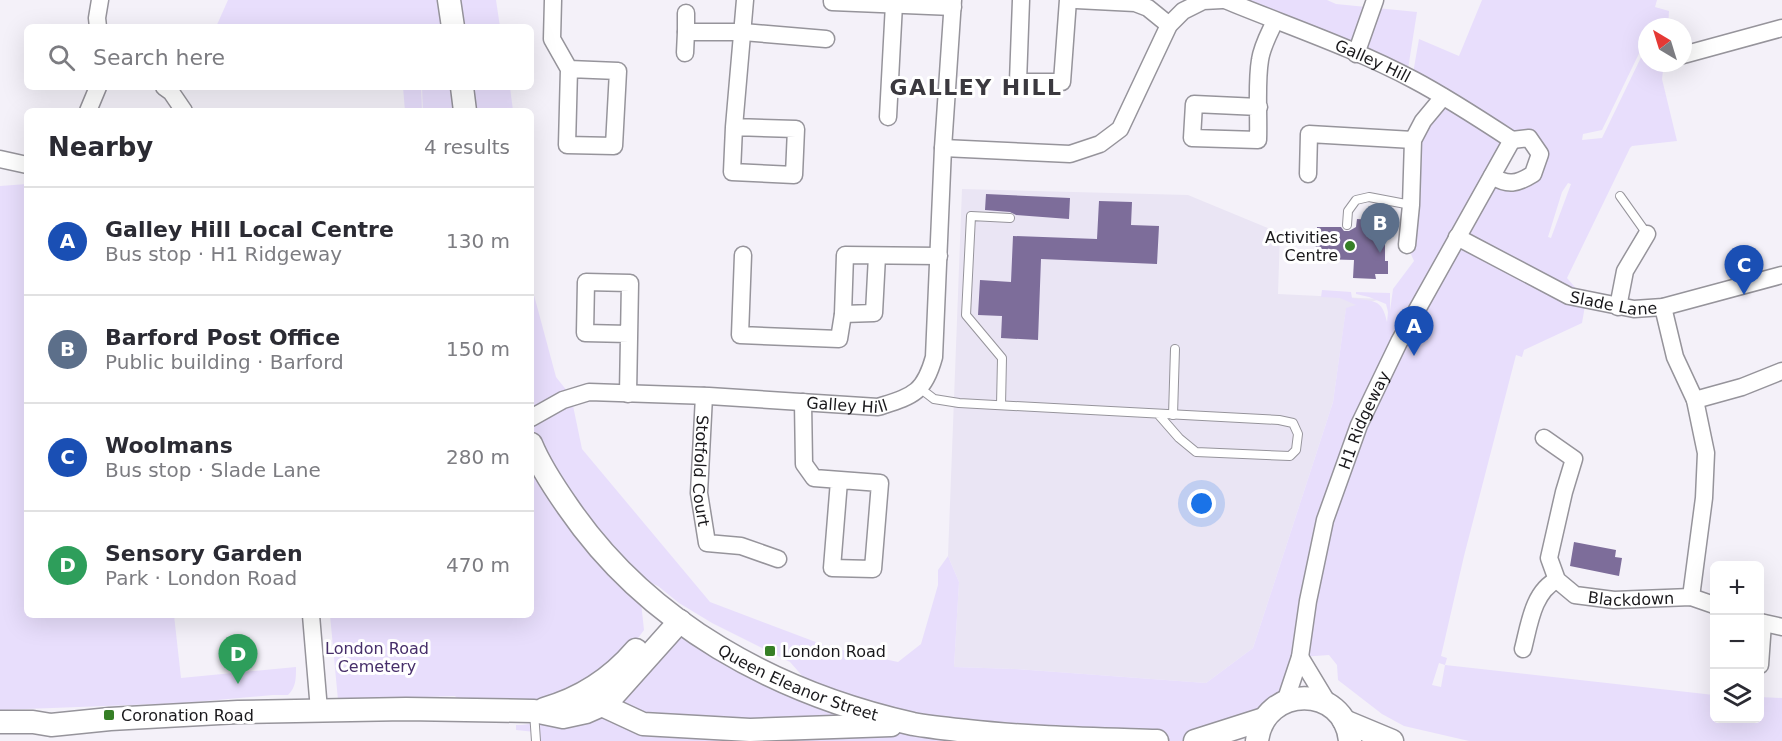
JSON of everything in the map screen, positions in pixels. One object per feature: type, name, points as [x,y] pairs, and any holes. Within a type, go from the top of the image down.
[{"type":"street","points":[[98,24],[100,0]]},
{"type":"street","points":[[449,0],[453,24]]},
{"type":"street","points":[[554,0],[552,39],[569,69],[567,145],[614,146],[618,71],[569,69]]},
{"type":"street","points":[[734,127],[796,129],[794,175],[732,172],[734,127],[745,0]]},
{"type":"street","points":[[832,0],[832,2],[953,4],[934,357],[929,376],[921,388]]},
{"type":"street","points":[[1021,0],[1018,82],[1062,82],[1068,0]]},
{"type":"street","points":[[1076,0],[1135,3],[1148,8],[1169,25]]},
{"type":"street","name":"Galley Hill","points":[[944,148],[1070,154],[1100,144],[1120,129],[1169,25],[1183,11],[1203,1],[1223,0],[1412,79],[1512,140],[1529,138],[1540,154],[1533,174],[1518,183],[1503,183],[1492,176]]},
{"type":"street","points":[[1356,54],[1375,0]]},
{"type":"street","points":[[888,117],[890,3]]},
{"type":"street","points":[[685,53],[686,13]]},
{"type":"street","points":[[1259,107],[1260,62],[1264,44],[1275,21]]},
{"type":"street","points":[[1692,53],[1782,28]]},
{"type":"street","points":[[686,32],[743,32],[826,39]]},
{"type":"street","points":[[89,108],[97,90]]},
{"type":"street","points":[[168,90],[182,108]]},
{"type":"street","points":[[462,90],[465,108]]},
{"type":"street","points":[[1407,245],[1413,140],[1423,121],[1443,97]]},
{"type":"street","points":[[1308,174],[1309,134],[1413,140]]},
{"type":"street","name":"H1 Ridgeway","points":[[1285,702],[1300,657],[1308,601],[1325,520],[1359,425],[1411,320],[1512,140]]},
{"type":"street","points":[[0,159],[24,164]]},
{"type":"street","points":[[1618,307],[1625,272],[1647,234]]},
{"type":"street","name":"Slade Lane","points":[[1457,237],[1569,296],[1634,309],[1663,307],[1782,275]]},
{"type":"street","points":[[743,255],[740,335],[839,339],[843,314],[845,255],[939,256]]},
{"type":"street","points":[[843,314],[874,314],[877,256]]},
{"type":"street","name":"Blackdown","points":[[1663,307],[1675,357],[1695,400],[1706,453],[1704,498],[1691,597]]},
{"type":"street","points":[[628,394],[629,334]]},
{"type":"street","points":[[1695,400],[1742,387],[1782,371]]},
{"type":"street","name":"Galley Hill","points":[[534,416],[563,400],[589,392],[704,396],[878,407],[904,399],[921,388]]},
{"type":"street","name":"Stotfold Court","points":[[704,396],[699,493],[707,543],[741,546],[778,559]]},
{"type":"street","points":[[803,402],[804,464],[814,478],[880,483],[873,569],[832,568],[839,481]]},
{"type":"street","points":[[1523,649],[1532,614],[1540,596],[1551,583],[1557,580],[1549,558],[1564,492],[1581,462],[1544,438]]},
{"type":"street","name":"Queen Eleanor Street","points":[[534,449],[557,491],[584,530],[617,569],[674,617],[722,650],[790,685],[860,709],[914,724],[1009,736],[1157,741]]},
{"type":"street","name":"Blackdown","points":[[1557,580],[1575,595],[1614,600],[1691,597],[1710,604]]},
{"type":"street","points":[[0,722],[33,722],[50,733],[144,717],[238,712],[406,709],[534,711],[563,717],[586,712],[602,705],[639,669],[674,617]]},
{"type":"street","points":[[534,711],[567,701],[603,680],[674,617]]},
{"type":"street","points":[[311,618],[319,711]]},
{"type":"street","points":[[1764,623],[1782,627]]},
{"type":"street","points":[[1300,657],[1341,722]]},
{"type":"street","points":[[1195,741],[1264,719],[1277,706],[1293,699],[1312,699],[1341,722],[1392,741]]},
{"type":"street","points":[[602,705],[643,724],[750,730],[914,724]]},
{"type":"street","points":[[1257,741],[1264,719]]},
{"type":"lane","points":[[1620,196],[1647,234]]},
{"type":"lane","points":[[1347,225],[1348,211],[1356,200],[1370,197],[1411,205]]},
{"type":"lane","points":[[1001,405],[1002,358],[966,315],[971,216],[1010,218]]},
{"type":"lane","points":[[1173,415],[1175,349]]},
{"type":"lane","points":[[921,388],[934,399],[959,403],[1279,420],[1293,423],[1298,434],[1296,450],[1290,456],[1196,452],[1179,438],[1158,414]]},
{"type":"lane","points":[[534,711],[536,741]]},
{"type":"shaded area","points":[[962,189],[1188,195],[1280,233],[1278,294],[1381,299],[1346,309],[1333,402],[1253,648],[1206,683],[1015,669],[954,667],[959,582],[948,556]]},
{"type":"green space","points":[[228,0],[496,0],[500,24],[217,24]]},
{"type":"green space","points":[[1236,0],[1327,0],[1336,4],[1417,12],[1408,69]]},
{"type":"green space","name":"London Road Cemetery","points":[[1482,0],[1657,0],[1655,7],[1669,11],[1669,18],[1638,18],[1638,56],[1602,130],[1583,134],[1582,140],[1602,138],[1638,64],[1638,72],[1663,72],[1662,79],[1677,141],[1630,148],[1567,278],[1586,300],[1582,323],[1524,350],[1522,357],[1516,355],[1464,556],[1441,656],[1447,658],[1445,665],[1710,695],[1710,723],[1764,723],[1764,697],[1782,698],[1782,741],[1469,741],[1404,726],[1382,714],[1338,680],[1337,665],[1329,655],[1300,657],[1285,702],[1195,741],[536,741],[535,732],[516,730],[516,725],[530,724],[571,705],[597,704],[659,718],[616,703],[678,633],[819,695],[790,662],[712,623],[679,603],[658,586],[618,570],[641,602],[644,630],[627,653],[601,675],[534,704],[459,700],[455,696],[338,700],[330,618],[534,618],[534,295],[556,377],[571,396],[582,449],[710,602],[829,647],[898,662],[921,644],[938,585],[938,570],[948,556],[959,582],[954,667],[1015,669],[1206,683],[1253,648],[1333,402],[1346,308],[1356,305],[1340,298],[1321,297],[1322,290],[1351,292],[1352,298],[1376,302],[1383,309],[1387,322],[1386,304],[1356,294],[1356,292],[1390,293],[1390,311],[1393,289],[1414,261],[1407,245],[1413,152],[1443,97],[1412,79],[1419,39],[1459,56]],"holes":[[[1529,138],[1533,174],[1492,175],[1512,140]],[[1568,183],[1571,184],[1551,238],[1548,237],[1562,192]],[[1439,663],[1445,665],[1441,687],[1432,685]]]},
{"type":"green space","points":[[403,90],[421,90],[422,108],[405,108]]},
{"type":"green space","points":[[422,90],[510,90],[513,108],[423,108]]},
{"type":"green space","points":[[24,184],[24,618],[174,618],[181,678],[296,667],[295,683],[288,695],[183,703],[0,710],[0,186]]},
{"type":"building","points":[[986,194],[1070,198],[1069,219],[985,210]]},
{"type":"building","points":[[1099,201],[1132,202],[1131,225],[1159,226],[1157,264],[1041,259],[1038,340],[1001,338],[1002,316],[978,315],[980,280],[1011,282],[1013,236],[1097,239]]},
{"type":"building","name":"Activities Centre","points":[[1357,219],[1374,220],[1373,233],[1385,233],[1385,261],[1388,261],[1388,274],[1375,274],[1376,279],[1353,278],[1354,260],[1315,259],[1317,227],[1341,227],[1344,231],[1349,231],[1356,227]]},
{"type":"building","points":[[1574,542],[1616,550],[1615,557],[1622,558],[1619,576],[1570,566]]},
{"type":"place","name":"Activities Centre","points":[[1350,246]]},
{"type":"place","name":"Barford Post Office","points":[[1380,253]]},
{"type":"place","name":"Woolmans","points":[[1744,295]]},
{"type":"place","name":"Galley Hill Local Centre","points":[[1414,356]]},
{"type":"place","name":"London Road","points":[[770,651]]},
{"type":"place","name":"Sensory Garden","points":[[238,684]]},
{"type":"place","name":"Coronation Road","points":[[109,715]]},
{"type":"district","name":"GALLEY HILL","points":[[976,87]]}]
